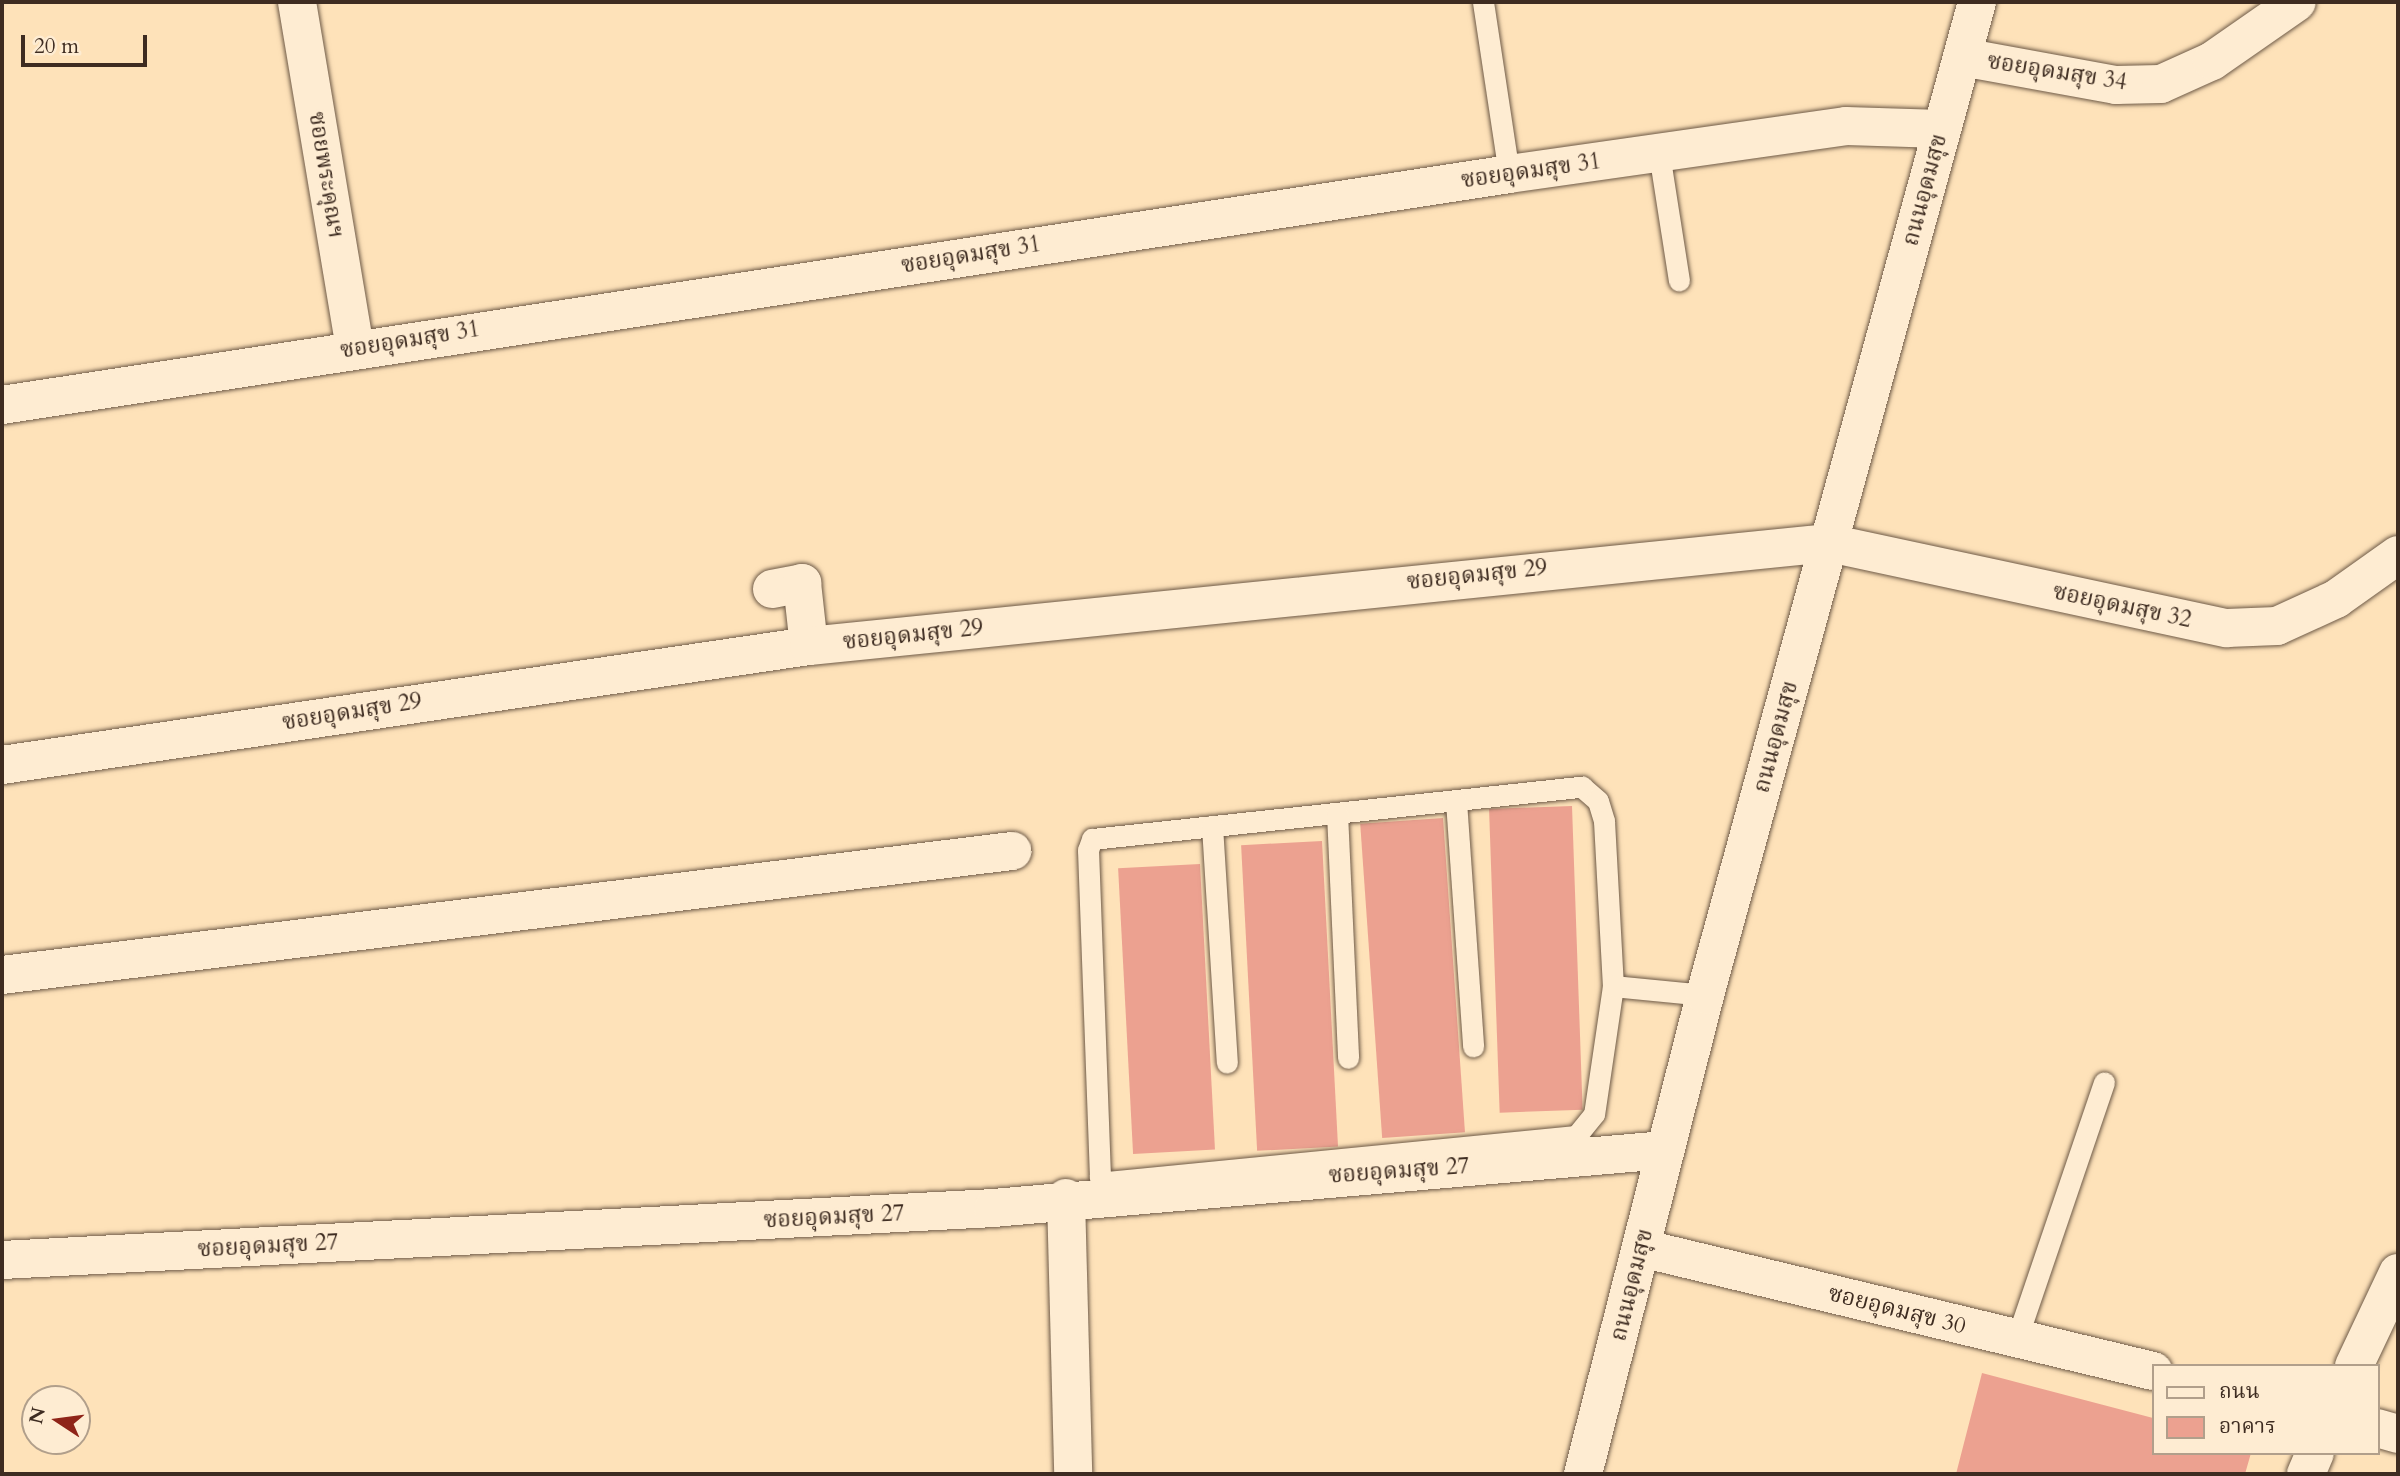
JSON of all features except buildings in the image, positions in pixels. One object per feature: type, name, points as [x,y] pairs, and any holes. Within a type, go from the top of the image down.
[{"type":"street","name":"ซอยพระคุณฯ","points":[[297,2],[355,348]]},
{"type":"street","name":"ถนนอุดมสุข","points":[[1583,1474],[1705,995],[1977,2]]},
{"type":"street","name":"ซอยอุดมสุข 34","points":[[1962,57],[2116,85],[2161,84],[2213,61],[2297,2]]},
{"type":"street","name":"ซอยอุดมสุข 31","points":[[2,405],[355,348],[1509,174],[1846,126],[1942,129]]},
{"type":"street","name":"ซอยอุดมสุข 32","points":[[1829,543],[2227,628],[2277,626],[2336,599],[2398,555]]},
{"type":"street","name":"ซอยอุดมสุข 29","points":[[2,765],[809,646],[1829,543]]},
{"type":"street","points":[[772,589],[802,583],[809,646]]},
{"type":"street","points":[[2,975],[1012,850]]},
{"type":"street","name":"ซอยอุดมสุข 27","points":[[2,1260],[993,1208],[1066,1198],[1665,1150]]},
{"type":"street","points":[[1066,1198],[1073,1474]]},
{"type":"street","name":"ซอยอุดมสุข 30","points":[[1641,1248],[2152,1371]]},
{"type":"street","points":[[2355,1364],[2398,1273]]},
{"type":"street","points":[[2379,1429],[2398,1434]]},
{"type":"street","points":[[2306,1474],[2314,1455]]},
{"type":"lane","points":[[1483,2],[1509,174]]},
{"type":"lane","points":[[1659,153],[1679,280]]},
{"type":"lane","points":[[1582,788],[1591,793],[1604,821],[1613,986],[1596,1107],[1576,1136],[1107,1182],[1099,1170],[1089,844],[1092,839],[1456,801],[1582,788]]},
{"type":"lane","points":[[1456,801],[1473,1046]]},
{"type":"lane","points":[[1337,813],[1348,1058]]},
{"type":"lane","points":[[1212,826],[1227,1063]]},
{"type":"lane","points":[[1613,986],[1705,995]]},
{"type":"lane","points":[[2017,1338],[2104,1082]]}]
